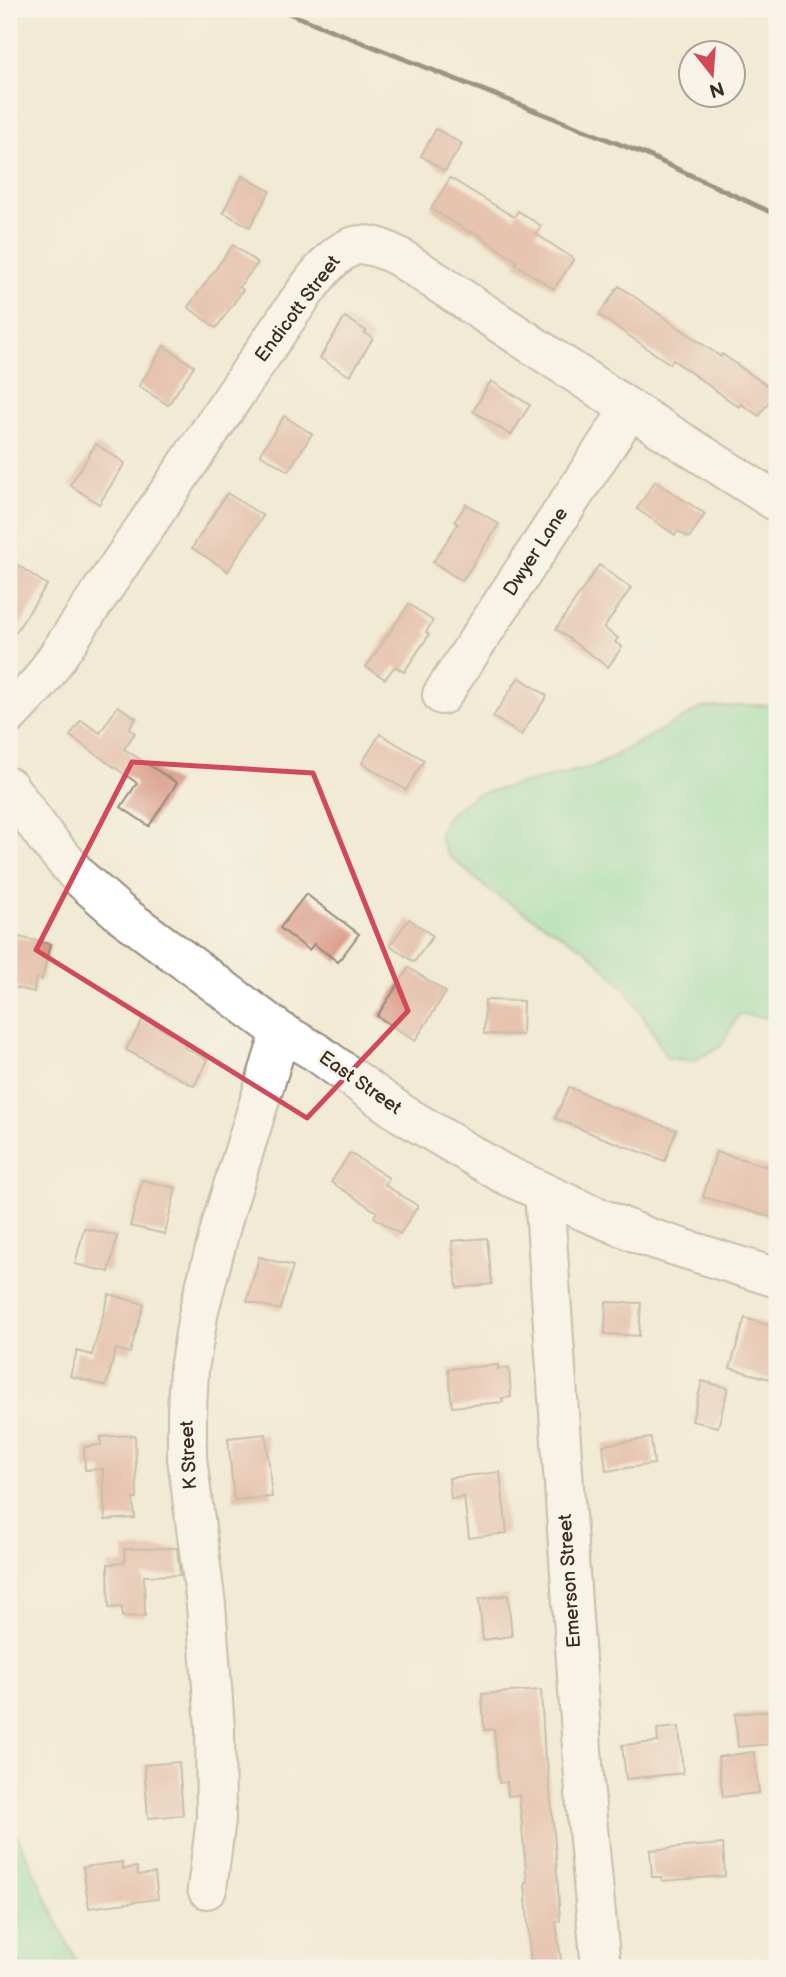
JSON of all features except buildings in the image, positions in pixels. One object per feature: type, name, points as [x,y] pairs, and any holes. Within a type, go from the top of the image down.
[{"type":"street","name":"Endicott Street","points":[[9,715],[40,682],[286,319],[331,260],[343,250],[360,244],[377,247],[399,257],[777,502]]},
{"type":"street","name":"Dwyer Lane","points":[[442,695],[630,409]]},
{"type":"street","name":"East Street","points":[[9,787],[46,838],[80,878],[120,913],[281,1032],[316,1052],[401,1113],[502,1173],[544,1193],[648,1237],[777,1278]]},
{"type":"street","name":"K Street","points":[[207,1889],[216,1819],[215,1728],[206,1605],[187,1458],[189,1369],[199,1310],[224,1215],[281,1032]]},
{"type":"street","name":"Emerson Street","points":[[544,1193],[586,1807],[601,1968]]},
{"type":"path","points":[[9,1946],[21,1968]]},
{"type":"highlighted area","points":[[132,762],[313,773],[408,1011],[307,1118],[36,950]]},
{"type":"green space","points":[[777,706],[777,1019],[739,1014],[720,1047],[693,1061],[667,1058],[625,988],[586,950],[490,891],[449,856],[439,837],[447,816],[474,795],[596,766],[701,708]]},
{"type":"green space","points":[[9,1818],[79,1968],[9,1968]]},
{"type":"railway","points":[[278,9],[647,155],[777,215]]}]
